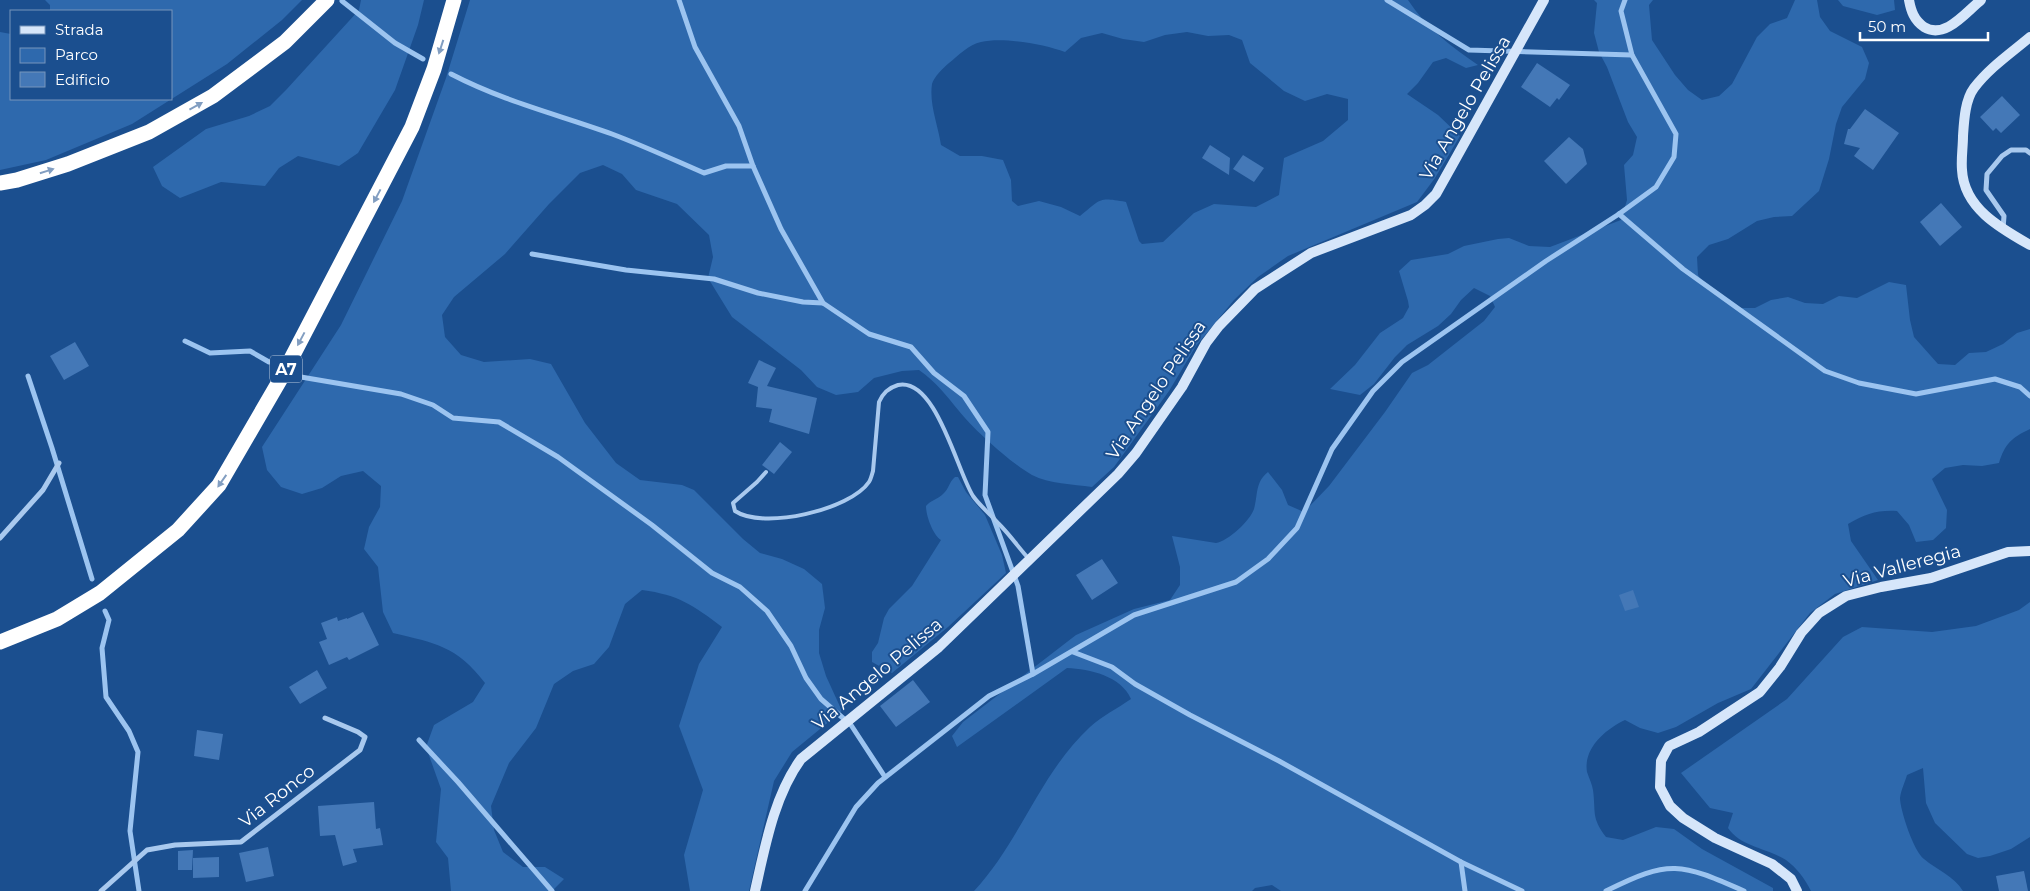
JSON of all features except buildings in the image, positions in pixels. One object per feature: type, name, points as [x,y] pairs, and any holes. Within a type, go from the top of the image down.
[{"type":"highway","points":[[0,183],[17,180],[68,164],[149,132],[205,101],[253,68],[285,42],[327,0]]},
{"type":"highway","name":"A7","points":[[0,642],[57,619],[100,593],[178,530],[219,485],[235,461],[280,380],[412,127],[434,69],[454,0]]},
{"type":"street","name":"Via Angelo Pelissa","points":[[755,891],[773,821],[789,776],[801,759],[939,646],[1118,474],[1136,453],[1182,387],[1206,343],[1219,326],[1255,288],[1311,253],[1411,215],[1436,194],[1544,0]]},
{"type":"street","points":[[1909,0],[1912,14],[1919,23],[1927,29],[1936,31],[1945,29],[1981,0]]},
{"type":"street","points":[[2030,37],[1990,70],[1972,90],[1964,116],[1962,170],[1966,190],[1976,207],[2004,229],[2030,245]]},
{"type":"street","points":[[2004,229],[2004,216],[1986,190],[1987,174],[2002,156],[2011,150],[2026,150],[2030,153]]},
{"type":"street","points":[[0,538],[43,490],[59,463]]},
{"type":"street","name":"Via Valleregia","points":[[1797,891],[1791,879],[1772,864],[1715,838],[1683,818],[1670,806],[1660,787],[1661,761],[1669,746],[1699,732],[1760,692],[1780,667],[1801,633],[1819,613],[1846,596],[1881,587],[1931,578],[2008,552],[2030,551]]},
{"type":"street","name":"Via Ronco","points":[[101,891],[146,850],[175,845],[241,842],[360,750],[364,738],[358,732],[324,718]]},
{"type":"lane","points":[[766,472],[733,503],[735,511],[747,517],[770,519],[803,515],[831,507],[855,494],[870,481],[873,471],[879,402],[884,393],[893,387],[903,384],[921,392],[935,411],[966,484],[974,498],[1029,559]]},
{"type":"green space","points":[[45,0],[302,0],[282,20],[227,64],[172,99],[172,10],[50,10],[50,5]]},
{"type":"green space","points":[[361,0],[424,0],[418,25],[395,90],[358,153],[339,166],[298,156],[279,168],[265,186],[221,182],[180,198],[162,186],[153,167],[206,129],[249,116],[270,106],[359,10]]},
{"type":"green space","points":[[470,0],[1408,0],[1431,28],[1478,65],[1466,68],[1446,58],[1433,62],[1418,83],[1407,94],[1438,115],[1460,136],[1435,178],[1417,202],[1288,256],[1258,277],[1234,300],[1196,346],[1169,391],[1114,467],[1092,487],[1046,480],[1024,470],[983,436],[936,384],[919,370],[902,371],[874,378],[858,392],[836,395],[817,387],[801,370],[732,317],[708,278],[713,257],[709,235],[677,204],[636,190],[622,174],[603,165],[580,173],[549,204],[505,254],[454,297],[442,315],[445,337],[461,355],[484,362],[530,359],[551,364],[585,423],[616,463],[640,480],[682,485],[694,490],[743,539],[760,553],[782,559],[804,569],[822,584],[825,608],[819,630],[819,653],[826,676],[842,711],[792,752],[774,781],[749,891],[690,891],[684,855],[703,790],[679,726],[699,664],[722,627],[685,602],[666,595],[642,590],[625,604],[609,647],[594,664],[573,671],[554,684],[536,728],[509,763],[491,806],[494,830],[503,852],[523,867],[545,867],[564,879],[552,891],[451,891],[448,858],[436,842],[441,789],[426,747],[434,725],[473,702],[485,683],[465,661],[444,648],[433,643],[393,633],[383,612],[378,567],[364,549],[369,527],[380,507],[381,486],[363,471],[341,476],[322,488],[302,494],[281,487],[267,470],[262,447],[341,325],[402,201],[446,78]],"holes":[[[1187,32],[1208,36],[1229,35],[1242,40],[1250,63],[1284,91],[1305,101],[1327,94],[1348,99],[1348,120],[1323,141],[1284,158],[1279,195],[1256,207],[1214,204],[1194,213],[1163,242],[1142,244],[1139,241],[1126,202],[1100,201],[1080,216],[1061,207],[1039,201],[1018,206],[1012,201],[1011,180],[1003,160],[982,156],[960,156],[941,145],[933,107],[932,84],[947,65],[972,45],[1000,40],[1046,46],[1065,52],[1081,38],[1102,33],[1144,42],[1165,35]]]},
{"type":"green space","points":[[1594,0],[1653,0],[1649,5],[1652,40],[1675,75],[1688,90],[1702,100],[1719,96],[1732,84],[1757,37],[1770,24],[1787,18],[1795,0],[1817,0],[1820,17],[1830,31],[1862,47],[1869,63],[1865,79],[1842,107],[1819,191],[1792,216],[1774,217],[1757,221],[1728,239],[1709,245],[1697,257],[1698,275],[1708,290],[1738,308],[1755,308],[1771,300],[1788,297],[1805,303],[1823,304],[1839,296],[1857,298],[1889,282],[1906,285],[1914,337],[1938,364],[1955,365],[1969,353],[1986,352],[2003,344],[2017,333],[2030,329],[2030,429],[2018,435],[2010,442],[1999,463],[1945,468],[1932,479],[1947,510],[1946,528],[1933,540],[1916,542],[1909,525],[1897,511],[1871,513],[1848,524],[1851,541],[1878,580],[1835,594],[1810,613],[1751,689],[1718,703],[1676,727],[1658,733],[1640,728],[1625,720],[1610,729],[1592,747],[1587,763],[1587,772],[1593,790],[1596,819],[1606,837],[1623,840],[1656,827],[1674,829],[1702,849],[1773,888],[1773,891],[1281,891],[1272,885],[1255,888],[1252,891],[974,891],[990,872],[1043,786],[1073,745],[1095,723],[1131,699],[1120,685],[1104,675],[1067,668],[957,747],[952,736],[963,722],[1076,635],[1134,609],[1170,600],[1180,585],[1180,567],[1172,536],[1216,543],[1232,535],[1252,514],[1259,484],[1268,472],[1282,490],[1288,505],[1304,512],[1329,486],[1412,373],[1428,365],[1484,321],[1495,307],[1490,296],[1474,288],[1438,326],[1407,345],[1374,384],[1360,395],[1330,389],[1355,365],[1380,333],[1403,318],[1409,307],[1399,271],[1411,260],[1448,254],[1464,246],[1498,239],[1509,238],[1529,246],[1550,247],[1621,220],[1627,200],[1624,165],[1633,155],[1637,137],[1628,122],[1607,67],[1599,52],[1594,33],[1597,3]]},
{"type":"green space","points":[[1838,0],[1894,0],[1895,10],[1877,15],[1843,6]]},
{"type":"green space","points":[[0,32],[10,34],[10,100],[170,100],[132,124],[46,160],[0,170]]},
{"type":"green space","points":[[955,477],[958,477],[966,492],[985,515],[1002,555],[1006,573],[948,627],[892,673],[872,662],[872,652],[878,643],[884,618],[889,609],[912,586],[941,540],[930,525],[926,506],[945,492]]},
{"type":"green space","points":[[2030,602],[2030,837],[2011,849],[1990,856],[1978,858],[1967,854],[1935,823],[1926,803],[1923,768],[1907,775],[1900,798],[1905,821],[1920,855],[1955,881],[1963,891],[1811,891],[1800,874],[1786,860],[1747,843],[1733,834],[1728,828],[1733,813],[1710,808],[1681,773],[1787,699],[1843,637],[1862,627],[1932,632],[1976,626],[2019,610]]},
{"type":"waterway","points":[[679,0],[695,47],[739,126],[753,166],[781,229],[823,303],[869,334],[911,347],[934,373],[964,396],[988,432],[985,495],[1018,586],[1033,674]]},
{"type":"waterway","points":[[1387,0],[1469,50],[1632,55]]},
{"type":"waterway","points":[[805,891],[856,807],[878,783],[989,696],[1033,674],[1134,615],[1236,582],[1268,559],[1297,528],[1332,449],[1373,391],[1402,362],[1656,187],[1674,157],[1676,134],[1632,55],[1621,11],[1625,0]]},
{"type":"waterway","points":[[342,1],[395,43],[423,59]]},
{"type":"waterway","points":[[451,74],[511,100],[624,139],[704,173],[726,166],[753,166]]},
{"type":"waterway","points":[[1619,214],[1683,269],[1825,371],[1859,383],[1916,394],[1995,379],[2020,387],[2030,396]]},
{"type":"waterway","points":[[532,254],[626,270],[714,279],[758,293],[803,302],[823,303]]},
{"type":"waterway","points":[[185,341],[210,353],[250,351],[269,362]]},
{"type":"waterway","points":[[28,376],[92,579]]},
{"type":"waterway","points":[[295,376],[401,394],[433,405],[453,418],[499,422],[558,457],[652,525],[712,573],[740,587],[767,611],[791,646],[806,678],[821,699],[851,725],[885,777]]},
{"type":"waterway","points":[[105,611],[109,620],[102,648],[106,697],[129,731],[138,752],[130,831],[139,891]]},
{"type":"waterway","points":[[1073,652],[1112,667],[1135,684],[1190,715],[1279,761],[1461,862],[1522,891]]},
{"type":"waterway","points":[[419,740],[458,782],[552,891]]},
{"type":"waterway","points":[[1461,862],[1465,891]]},
{"type":"waterway","points":[[1606,891],[1646,874],[1675,869],[1689,870],[1744,891]]}]
